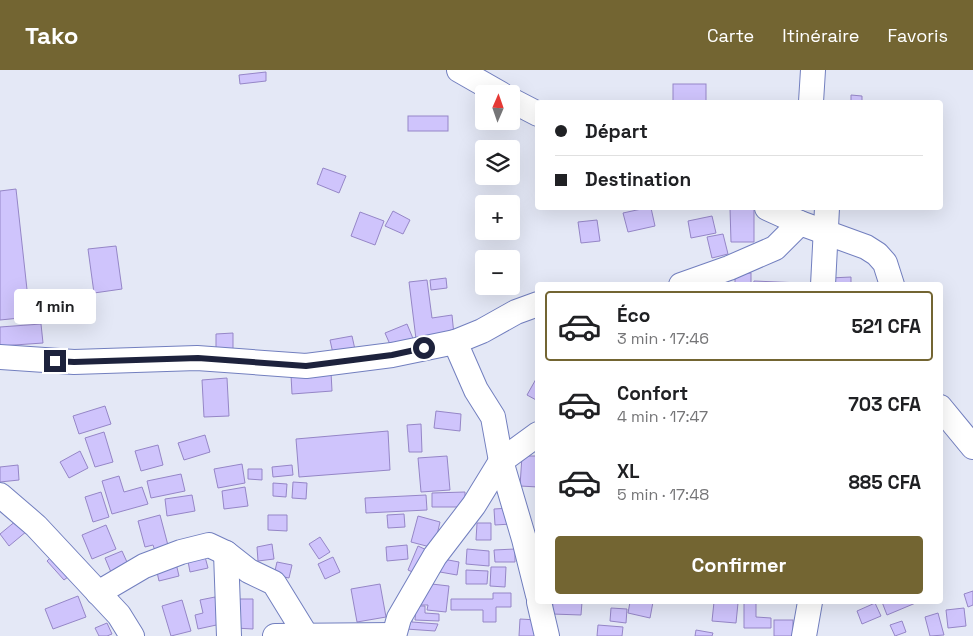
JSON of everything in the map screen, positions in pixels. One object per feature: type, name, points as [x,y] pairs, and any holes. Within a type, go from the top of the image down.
[{"type":"street","points":[[459,70],[485,85]]},
{"type":"street","points":[[811,100],[813,70]]},
{"type":"street","points":[[520,105],[535,112]]},
{"type":"street","points":[[771,210],[877,254],[885,262],[891,282]]},
{"type":"street","points":[[823,282],[827,210]]},
{"type":"street","points":[[690,282],[730,268],[775,248],[800,223]]},
{"type":"street","points":[[0,357],[74,362],[198,358],[306,366],[392,355],[455,342],[482,331],[516,312],[535,305]]},
{"type":"street","points":[[455,342],[476,390],[493,417],[501,461],[535,583]]},
{"type":"street","points":[[943,410],[973,447]]},
{"type":"street","points":[[275,636],[394,636],[399,618],[435,556],[474,505],[501,461],[535,436]]},
{"type":"street","points":[[0,495],[36,526],[119,615],[132,636]]},
{"type":"street","points":[[98,593],[144,566],[181,552],[209,545],[226,553],[248,570],[274,583],[306,635]]},
{"type":"street","points":[[226,553],[229,636]]},
{"type":"street","points":[[539,604],[547,636]]},
{"type":"street","points":[[804,636],[810,604]]},
{"type":"building","points":[[266,72],[266,81],[240,84],[239,75]]},
{"type":"building","points":[[673,84],[706,84],[706,100],[673,100]]},
{"type":"building","points":[[851,95],[862,96],[862,100],[851,100]]},
{"type":"building","points":[[408,116],[448,116],[448,131],[408,131]]},
{"type":"building","points":[[323,168],[346,176],[339,193],[317,184]]},
{"type":"building","points":[[16,189],[30,317],[0,320],[0,191]]},
{"type":"building","points":[[637,210],[651,210],[655,226],[628,232],[623,213]]},
{"type":"building","points":[[730,210],[754,210],[754,242],[731,242]]},
{"type":"building","points":[[393,211],[410,220],[403,234],[385,226]]},
{"type":"building","points":[[360,212],[384,221],[375,245],[351,236]]},
{"type":"building","points":[[712,216],[716,233],[691,238],[688,221]]},
{"type":"building","points":[[597,220],[600,241],[581,243],[578,222]]},
{"type":"building","points":[[723,234],[728,254],[712,258],[707,237]]},
{"type":"building","points":[[116,246],[122,289],[94,293],[88,249]]},
{"type":"building","points":[[735,273],[751,273],[751,282],[735,282]]},
{"type":"building","points":[[851,277],[851,282],[831,282],[830,278]]},
{"type":"building","points":[[446,278],[447,288],[431,290],[430,280]]},
{"type":"building","points":[[427,280],[432,318],[452,315],[454,335],[416,339],[409,282]]},
{"type":"building","points":[[41,324],[43,343],[0,346],[0,327]]},
{"type":"building","points":[[407,324],[414,341],[392,349],[385,333]]},
{"type":"building","points":[[233,333],[233,349],[216,350],[216,334]]},
{"type":"building","points":[[352,336],[356,354],[334,358],[330,340]]},
{"type":"building","points":[[331,372],[332,391],[292,394],[291,375]]},
{"type":"building","points":[[227,378],[229,416],[204,417],[202,380]]},
{"type":"building","points":[[535,381],[535,399],[527,395]]},
{"type":"building","points":[[105,406],[111,424],[79,434],[73,416]]},
{"type":"building","points":[[436,411],[461,414],[460,431],[434,428]]},
{"type":"building","points":[[421,424],[422,452],[409,452],[407,425]]},
{"type":"building","points":[[388,431],[390,470],[299,477],[296,439]]},
{"type":"building","points":[[104,432],[113,462],[95,467],[85,438]]},
{"type":"building","points":[[205,435],[210,452],[184,460],[178,443]]},
{"type":"building","points":[[158,445],[163,465],[141,471],[135,451]]},
{"type":"building","points":[[80,451],[88,468],[69,478],[60,462]]},
{"type":"building","points":[[447,456],[450,490],[421,492],[418,458]]},
{"type":"building","points":[[522,456],[535,456],[535,487],[520,486]]},
{"type":"building","points":[[242,464],[245,483],[218,488],[214,469]]},
{"type":"building","points":[[18,465],[19,480],[0,482],[0,467]]},
{"type":"building","points":[[292,465],[293,475],[273,477],[272,467]]},
{"type":"building","points":[[248,469],[262,469],[262,480],[248,479]]},
{"type":"building","points":[[181,474],[185,491],[151,498],[147,481]]},
{"type":"building","points":[[119,476],[124,492],[142,487],[148,504],[112,514],[102,481]]},
{"type":"building","points":[[293,482],[307,483],[306,499],[292,498]]},
{"type":"building","points":[[273,483],[287,484],[286,497],[273,496]]},
{"type":"building","points":[[245,487],[248,506],[224,509],[222,491]]},
{"type":"building","points":[[101,492],[109,517],[93,522],[85,497]]},
{"type":"building","points":[[465,492],[465,507],[432,507],[432,493]]},
{"type":"building","points":[[192,495],[195,511],[167,516],[165,499]]},
{"type":"building","points":[[426,495],[427,510],[366,513],[365,498]]},
{"type":"building","points":[[510,508],[511,524],[495,525],[494,509]]},
{"type":"building","points":[[404,514],[405,527],[388,528],[387,515]]},
{"type":"building","points":[[160,515],[170,553],[157,557],[153,545],[145,547],[138,521]]},
{"type":"building","points":[[268,515],[287,515],[287,531],[268,530]]},
{"type":"building","points":[[418,516],[440,522],[434,548],[411,542]]},
{"type":"building","points":[[17,520],[27,531],[9,546],[0,534]]},
{"type":"building","points":[[477,523],[491,523],[491,540],[476,540]]},
{"type":"building","points":[[106,525],[116,549],[92,559],[82,535]]},
{"type":"building","points":[[320,537],[330,552],[319,559],[309,544]]},
{"type":"building","points":[[272,544],[274,559],[258,561],[257,547]]},
{"type":"building","points":[[407,545],[408,559],[387,561],[386,547]]},
{"type":"building","points":[[418,546],[431,552],[421,576],[408,570]]},
{"type":"building","points":[[467,549],[489,551],[489,566],[466,564]]},
{"type":"building","points":[[515,549],[515,562],[495,562],[494,550]]},
{"type":"building","points":[[122,551],[131,571],[113,577],[105,558]]},
{"type":"building","points":[[55,553],[73,573],[64,580],[47,561]]},
{"type":"building","points":[[204,553],[208,568],[190,572],[187,556]]},
{"type":"building","points":[[333,557],[340,572],[325,579],[318,564]]},
{"type":"building","points":[[175,559],[179,576],[159,581],[155,563]]},
{"type":"building","points":[[443,559],[459,562],[457,575],[440,572]]},
{"type":"building","points":[[277,562],[292,565],[289,578],[274,575]]},
{"type":"building","points":[[491,567],[506,567],[505,587],[490,586]]},
{"type":"building","points":[[466,570],[488,571],[487,584],[466,584]]},
{"type":"building","points":[[423,583],[449,586],[446,612],[427,610],[428,605],[421,605]]},
{"type":"building","points":[[380,584],[386,617],[357,622],[351,589]]},
{"type":"building","points":[[973,591],[973,605],[968,607],[964,594]]},
{"type":"building","points":[[493,593],[511,593],[511,607],[496,607],[496,622],[483,622],[483,610],[451,610],[451,599],[493,599]]},
{"type":"building","points":[[78,596],[86,617],[53,629],[45,609]]},
{"type":"building","points":[[215,597],[221,624],[198,629],[195,615],[203,613],[200,600]]},
{"type":"building","points":[[236,599],[253,599],[253,629],[235,628]]},
{"type":"building","points":[[182,600],[191,631],[171,636],[162,606]]},
{"type":"building","points":[[553,604],[582,604],[581,615],[552,614]]},
{"type":"building","points":[[630,604],[653,604],[650,618],[628,613]]},
{"type":"building","points":[[714,604],[738,604],[736,623],[712,621]]},
{"type":"building","points":[[744,604],[756,604],[756,617],[771,618],[771,628],[744,628]]},
{"type":"building","points":[[875,604],[881,616],[862,624],[857,611]]},
{"type":"building","points":[[883,604],[913,604],[887,615]]},
{"type":"building","points":[[416,606],[425,606],[425,613],[439,614],[439,621],[415,620]]},
{"type":"building","points":[[611,608],[627,609],[626,623],[610,621]]},
{"type":"building","points":[[964,608],[966,626],[948,628],[946,610]]},
{"type":"building","points":[[938,613],[944,635],[930,636],[925,617]]},
{"type":"building","points":[[412,619],[412,622],[438,624],[435,631],[406,629]]},
{"type":"building","points":[[520,619],[537,620],[536,636],[519,636]]},
{"type":"building","points":[[774,620],[793,620],[793,636],[774,636]]},
{"type":"building","points":[[902,621],[906,632],[895,636],[890,625]]},
{"type":"building","points":[[107,623],[112,634],[99,636],[95,628]]},
{"type":"building","points":[[598,625],[623,627],[622,636],[597,636]]},
{"type":"building","points":[[696,630],[713,633],[712,636],[695,636]]},
{"type":"route","points":[[55,361],[198,358],[306,366],[392,355],[424,348]]}]
